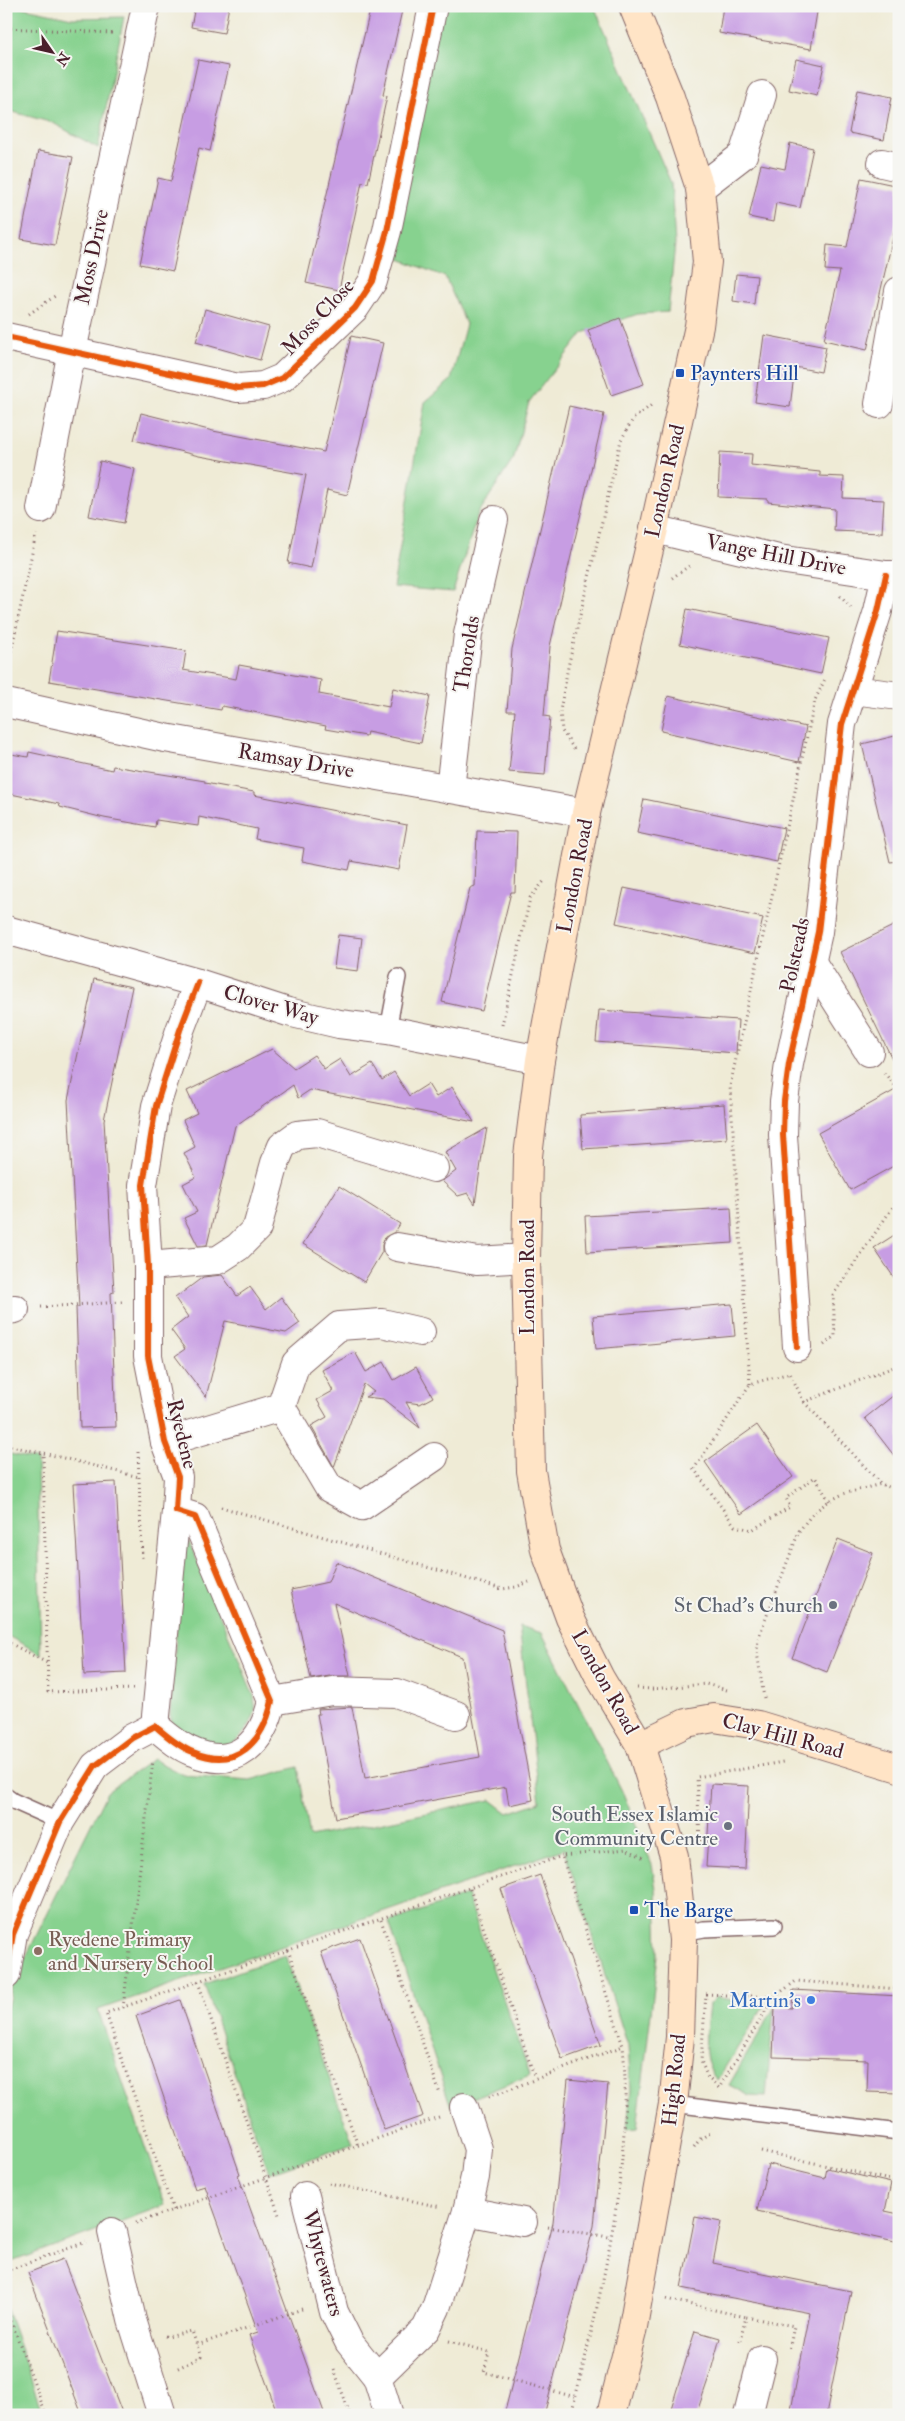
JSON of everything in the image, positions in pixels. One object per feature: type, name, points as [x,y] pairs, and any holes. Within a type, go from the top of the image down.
[{"type":"main road","name":"London Road","points":[[633,6],[670,96],[700,188],[707,262],[699,326],[654,529],[586,813],[540,1060],[528,1156],[526,1258],[531,1471],[545,1550],[570,1618],[600,1678],[640,1745]]},
{"type":"main road","name":"Clay Hill Road","points":[[640,1745],[686,1724],[714,1718],[758,1725],[899,1768]]},
{"type":"main road","name":"High Road","points":[[611,2415],[632,2332],[673,2104],[680,2037],[682,1933],[674,1856],[640,1745]]},
{"type":"street","name":"Moss Drive","points":[[41,508],[72,351],[146,6]]},
{"type":"street","name":"Moss Close","points":[[14,328],[72,351],[238,388],[263,386],[282,378],[355,308],[373,281],[387,231],[433,6]]},
{"type":"street","points":[[700,188],[743,155],[762,95]]},
{"type":"street","points":[[880,404],[899,291]]},
{"type":"street","name":"Thorolds","points":[[450,789],[468,634],[494,520]]},
{"type":"street","name":"Vange Hill Drive","points":[[654,529],[779,559],[892,575]]},
{"type":"street","name":"Polsteads","points":[[805,1354],[784,1135],[784,1101],[789,1064],[818,932],[842,724],[878,611],[892,575]]},
{"type":"street","points":[[853,690],[899,696]]},
{"type":"street","name":"Ramsay Drive","points":[[6,703],[164,738],[586,813]]},
{"type":"street","name":"Clover Way","points":[[6,930],[198,983],[288,1012],[339,1024],[388,1030],[540,1060]]},
{"type":"street","points":[[811,960],[869,1052]]},
{"type":"street","name":"Ryedene","points":[[154,1739],[178,1478],[165,1442],[148,1356],[148,1266],[143,1185],[156,1106],[180,1030],[198,983]]},
{"type":"street","points":[[148,1266],[218,1260],[238,1247],[257,1228],[275,1163],[282,1146],[297,1135],[317,1133],[434,1168]]},
{"type":"street","points":[[397,1248],[477,1261],[526,1258]]},
{"type":"street","points":[[421,1332],[382,1322],[339,1326],[296,1363],[282,1407],[329,1488],[362,1506],[434,1458]]},
{"type":"street","points":[[165,1442],[282,1407]]},
{"type":"street","points":[[6,1975],[13,1934],[60,1822],[95,1766],[132,1738],[154,1739],[208,1757],[227,1758],[246,1750],[260,1734],[269,1716],[272,1701],[195,1517],[176,1511]]},
{"type":"street","points":[[272,1701],[332,1692],[396,1693],[456,1716]]},
{"type":"street","points":[[378,2377],[426,2329],[436,2308],[457,2210],[476,2177],[478,2149],[455,2110]]},
{"type":"street","name":"Whytewaters","points":[[312,2188],[334,2312],[349,2342],[378,2377],[389,2415]]},
{"type":"street","points":[[457,2210],[523,2222]]},
{"type":"street","points":[[112,2232],[132,2320],[162,2415]]},
{"type":"street","points":[[748,2415],[762,2359]]},
{"type":"lane","points":[[388,1030],[398,977]]},
{"type":"lane","points":[[6,1796],[12,1801],[60,1822]]},
{"type":"lane","points":[[682,1933],[704,1928],[774,1926]]},
{"type":"lane","points":[[673,2104],[899,2132]]},
{"type":"path","points":[[6,28],[126,33],[139,37]]},
{"type":"path","points":[[14,328],[59,293]]},
{"type":"path","points":[[574,749],[562,731],[560,711],[568,667],[621,440],[633,419],[659,400],[657,408]]},
{"type":"path","points":[[6,676],[41,508]]},
{"type":"path","points":[[669,583],[674,576],[691,565]]},
{"type":"path","points":[[832,593],[839,596],[852,611]]},
{"type":"path","points":[[827,675],[815,700],[730,1086],[750,1384],[694,1470],[735,1526],[752,1530],[790,1507],[786,1498],[815,1477],[829,1501]]},
{"type":"path","points":[[572,756],[576,740]]},
{"type":"path","points":[[496,1051],[530,898],[547,878],[578,859]]},
{"type":"path","points":[[750,1384],[790,1373],[805,1354],[835,1336],[834,1295],[899,1198]]},
{"type":"path","points":[[11,1309],[148,1301]]},
{"type":"path","points":[[804,1402],[899,1365]]},
{"type":"path","points":[[790,1373],[804,1402],[881,1484],[899,1491]]},
{"type":"path","points":[[6,1445],[139,1476]]},
{"type":"path","points":[[44,1453],[48,1692],[134,1689]]},
{"type":"path","points":[[756,1698],[764,1701],[756,1652],[762,1625],[798,1531],[813,1513],[829,1501],[843,1494],[881,1484]]},
{"type":"path","points":[[217,1506],[502,1589],[530,1582]]},
{"type":"path","points":[[6,1642],[48,1664]]},
{"type":"path","points":[[634,1686],[652,1689],[706,1684],[731,1691]]},
{"type":"path","points":[[123,2008],[154,1739]]},
{"type":"path","points":[[700,1850],[697,1777],[785,1762]]},
{"type":"path","points":[[623,2046],[358,2146],[173,2210],[106,2013],[381,1920],[562,1856],[626,1849],[645,1859],[654,1861]]},
{"type":"path","points":[[562,1856],[623,2046],[627,2089],[622,2158],[599,2302],[571,2415]]},
{"type":"path","points":[[470,1889],[535,2078]]},
{"type":"path","points":[[381,1920],[455,2110]]},
{"type":"path","points":[[288,1950],[358,2146]]},
{"type":"path","points":[[706,1984],[701,2061],[708,2078],[719,2088],[774,1997],[796,1980],[899,1990]]},
{"type":"path","points":[[198,1982],[266,2179]]},
{"type":"path","points":[[706,1994],[774,1997]]},
{"type":"path","points":[[761,2151],[899,2182]]},
{"type":"path","points":[[314,2162],[316,2168]]},
{"type":"path","points":[[312,2188],[457,2210]]},
{"type":"path","points":[[523,2222],[609,2237]]},
{"type":"path","points":[[662,2298],[746,2316]]},
{"type":"path","points":[[197,2345],[311,2306]]},
{"type":"path","points":[[6,2307],[46,2415]]},
{"type":"path","points":[[440,2339],[490,2352],[484,2372],[575,2397]]},
{"type":"green space","points":[[6,6],[16,6],[72,18],[124,17],[98,148],[53,123],[6,110]]},
{"type":"green space","points":[[440,6],[594,6],[671,183],[675,244],[668,312],[638,314],[583,333],[529,402],[514,458],[478,514],[453,592],[393,587],[425,402],[451,380],[466,324],[445,277],[395,257]]},
{"type":"green space","points":[[6,1453],[37,1460],[41,1654],[6,1635]]},
{"type":"green space","points":[[184,1530],[254,1696],[255,1711],[249,1726],[237,1740],[222,1748],[207,1748],[174,1728],[170,1715]]},
{"type":"green space","points":[[519,1626],[542,1633],[623,1793],[652,1865],[656,1889],[658,1955],[637,2128],[627,2129],[631,2089],[628,2046],[564,1849],[98,2010],[165,2205],[6,2264],[6,2013],[13,1983],[107,1792],[153,1759],[183,1775],[250,1780],[298,1767],[310,1837],[491,1800],[508,1813],[540,1802]]},
{"type":"green space","points":[[467,1895],[530,2075],[451,2107],[389,1922]]},
{"type":"green space","points":[[285,1955],[353,2144],[269,2173],[204,1984]]},
{"type":"green space","points":[[716,1997],[764,2006],[717,2080],[711,2072],[706,2054],[709,2004]]},
{"type":"green space","points":[[774,2008],[766,2097],[750,2096],[729,2085]]},
{"type":"green space","points":[[6,2307],[43,2415],[6,2415]]},
{"type":"building","points":[[195,6],[229,6],[224,33],[191,27]]},
{"type":"building","points":[[371,6],[403,6],[383,95],[387,96],[368,183],[362,182],[339,290],[306,283]]},
{"type":"building","points":[[723,6],[818,6],[811,49],[719,33]]},
{"type":"building","points":[[796,59],[824,65],[817,96],[789,90]]},
{"type":"building","points":[[198,60],[229,66],[210,151],[199,148],[173,271],[140,264],[158,178],[171,181]]},
{"type":"building","points":[[857,90],[892,97],[884,140],[849,133]]},
{"type":"building","points":[[790,143],[813,148],[800,208],[776,203],[773,222],[749,217],[761,164],[785,169]]},
{"type":"building","points":[[38,151],[73,157],[55,245],[21,239]]},
{"type":"building","points":[[861,178],[899,186],[899,211],[867,350],[824,340],[840,271],[825,270],[827,245],[847,247]]},
{"type":"building","points":[[736,274],[757,276],[754,304],[733,301]]},
{"type":"building","points":[[205,309],[269,327],[260,360],[196,342]]},
{"type":"building","points":[[620,318],[644,384],[611,395],[588,330]]},
{"type":"building","points":[[764,335],[826,347],[821,372],[795,367],[790,407],[755,402]]},
{"type":"building","points":[[351,336],[383,343],[347,495],[327,490],[311,568],[288,563],[306,475],[199,456],[134,440],[141,413],[213,431],[324,452]]},
{"type":"building","points":[[569,406],[604,414],[550,646],[544,716],[550,717],[545,775],[509,772],[515,711],[507,711],[512,649]]},
{"type":"building","points":[[720,452],[752,454],[751,465],[820,472],[820,476],[844,477],[843,498],[884,500],[882,533],[834,531],[835,509],[768,502],[768,499],[718,497]]},
{"type":"building","points":[[100,461],[135,469],[124,523],[89,516]]},
{"type":"building","points":[[687,609],[829,638],[821,674],[680,644]]},
{"type":"building","points":[[57,631],[186,651],[183,670],[236,679],[239,665],[321,680],[319,694],[389,707],[393,688],[430,696],[421,743],[367,732],[366,736],[325,729],[326,726],[222,706],[221,710],[49,681]]},
{"type":"building","points":[[668,696],[806,727],[799,762],[661,731]]},
{"type":"building","points":[[899,735],[899,861],[890,862],[862,744]]},
{"type":"building","points":[[29,752],[112,770],[113,766],[205,781],[205,783],[254,792],[254,795],[407,825],[399,870],[351,861],[349,870],[302,861],[304,848],[255,839],[257,829],[199,817],[198,826],[156,820],[155,827],[104,818],[60,807],[59,804],[6,793],[6,753],[28,757]]},
{"type":"building","points":[[644,799],[784,828],[777,862],[637,833]]},
{"type":"building","points":[[477,831],[517,832],[515,892],[511,892],[482,1011],[442,1002],[470,888],[475,886]]},
{"type":"building","points":[[624,888],[763,918],[755,953],[616,923]]},
{"type":"building","points":[[899,923],[899,1073],[840,952]]},
{"type":"building","points":[[338,935],[362,938],[358,971],[334,968]]},
{"type":"building","points":[[94,979],[132,987],[104,1120],[114,1292],[111,1293],[116,1427],[80,1428],[76,1307],[79,1307],[68,1100]]},
{"type":"building","points":[[599,1010],[738,1020],[736,1053],[596,1042]]},
{"type":"building","points":[[272,1049],[294,1068],[314,1055],[324,1069],[340,1059],[351,1077],[372,1064],[382,1080],[394,1072],[409,1096],[428,1084],[436,1097],[452,1087],[474,1122],[310,1090],[298,1098],[293,1085],[235,1126],[207,1245],[198,1246],[184,1218],[197,1212],[183,1184],[196,1177],[184,1153],[195,1147],[183,1120],[197,1113],[187,1091]]},
{"type":"building","points":[[899,1088],[899,1163],[850,1190],[818,1133]]},
{"type":"building","points":[[724,1104],[727,1139],[583,1149],[580,1115]]},
{"type":"building","points":[[487,1128],[475,1204],[468,1193],[458,1196],[442,1181],[456,1171],[445,1152]]},
{"type":"building","points":[[339,1186],[400,1224],[395,1232],[385,1237],[382,1252],[364,1282],[303,1244]]},
{"type":"building","points":[[731,1208],[733,1243],[587,1252],[585,1216]]},
{"type":"building","points":[[899,1232],[899,1285],[874,1248]]},
{"type":"building","points":[[222,1275],[237,1296],[250,1287],[266,1309],[281,1297],[300,1323],[286,1333],[225,1321],[206,1397],[175,1356],[185,1349],[171,1330],[188,1317],[175,1298],[203,1277]]},
{"type":"building","points":[[732,1304],[735,1336],[596,1349],[593,1316]]},
{"type":"building","points":[[355,1352],[366,1372],[384,1362],[394,1380],[416,1367],[433,1397],[420,1404],[406,1402],[420,1428],[383,1399],[365,1397],[374,1392],[364,1384],[334,1467],[311,1426],[327,1417],[317,1400],[333,1391],[322,1370]]},
{"type":"building","points":[[899,1391],[899,1462],[865,1418]]},
{"type":"building","points":[[757,1425],[793,1477],[741,1514],[705,1462]]},
{"type":"building","points":[[116,1482],[126,1673],[84,1675],[73,1484]]},
{"type":"building","name":"St Chad's Church","points":[[838,1539],[873,1553],[827,1672],[792,1658]]},
{"type":"building","points":[[336,1562],[502,1630],[533,1800],[509,1805],[506,1787],[336,1818],[317,1714],[319,1714],[318,1709],[352,1707],[365,1778],[480,1757],[462,1657],[334,1603],[350,1676],[330,1676],[311,1679],[291,1590],[328,1582]]},
{"type":"building","name":"South Essex Islamic Community Centre","points":[[711,1784],[749,1786],[745,1869],[706,1867]]},
{"type":"building","points":[[540,1875],[601,2045],[562,2059],[501,1889]]},
{"type":"building","points":[[360,1938],[423,2116],[384,2130],[321,1952]]},
{"type":"building","points":[[793,1990],[899,1996],[899,2093],[867,2092],[868,2060],[773,2057],[775,2007],[792,2008]]},
{"type":"building","points":[[180,2000],[240,2174],[238,2175],[325,2415],[278,2415],[249,2335],[258,2332],[205,2186],[195,2189],[136,2016]]},
{"type":"building","points":[[568,2080],[608,2084],[594,2226],[544,2415],[504,2415],[553,2223]]},
{"type":"building","points":[[768,2164],[825,2178],[827,2168],[891,2183],[885,2211],[899,2214],[899,2243],[757,2211]]},
{"type":"building","points":[[695,2217],[721,2222],[713,2263],[851,2291],[826,2415],[790,2415],[810,2313],[681,2288]]},
{"type":"building","points":[[63,2259],[123,2415],[82,2415],[28,2273]]},
{"type":"building","points":[[695,2331],[720,2338],[710,2374],[696,2415],[669,2415]]},
{"type":"cycle path","points":[[6,337],[238,388],[263,386],[282,378],[355,308],[373,281],[387,231],[433,6]]},
{"type":"cycle path","points":[[797,1347],[783,1135],[784,1101],[789,1064],[818,932],[842,724],[878,611],[886,575]]},
{"type":"cycle path","points":[[6,1975],[13,1934],[60,1822],[95,1766],[132,1738],[155,1726],[178,1744],[193,1752],[209,1757],[223,1758],[235,1755],[246,1749],[255,1740],[268,1716],[272,1701],[195,1517],[176,1511],[178,1477],[165,1442],[148,1356],[148,1266],[143,1185],[156,1106],[180,1030],[198,983]]},
{"type":"place","name":"Paynters Hill","points":[[680,373]]},
{"type":"place","name":"St Chad's Church","points":[[833,1605]]},
{"type":"place","name":"South Essex Islamic Community Centre","points":[[728,1826]]},
{"type":"place","name":"The Barge","points":[[634,1910]]},
{"type":"place","name":"Ryedene Primary and Nursery School","points":[[38,1951]]},
{"type":"place","name":"Martin's","points":[[811,2000]]}]
